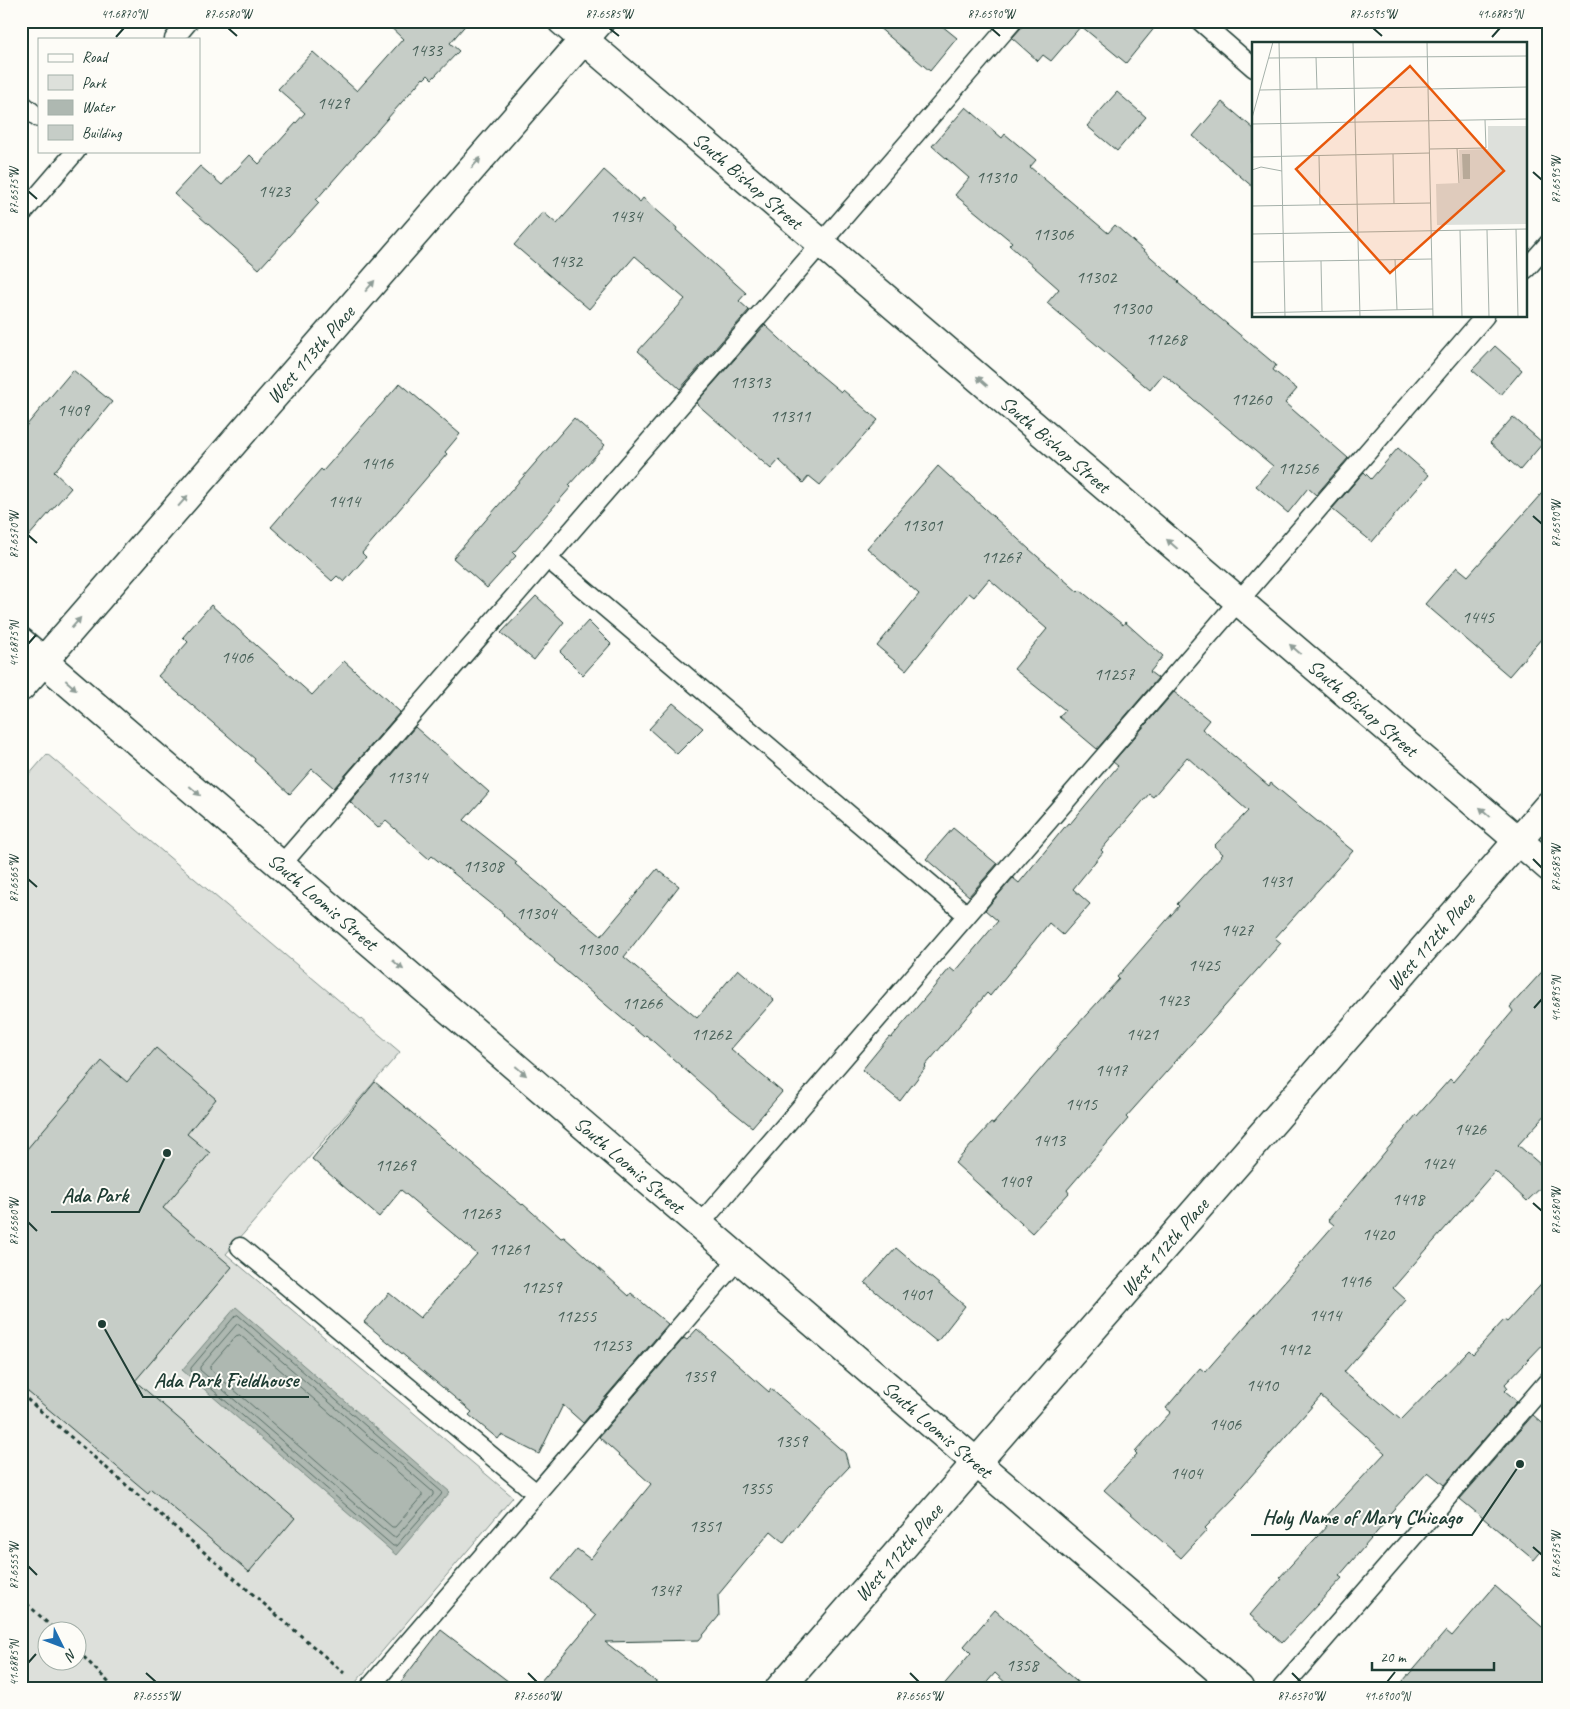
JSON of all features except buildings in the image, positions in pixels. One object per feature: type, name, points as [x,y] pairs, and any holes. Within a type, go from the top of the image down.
[{"type":"street","name":"South Bishop Street","points":[[562,21],[592,30],[822,243],[1549,867]]},
{"type":"street","name":"West 113th Place","points":[[21,687],[592,30]]},
{"type":"street","name":"South Loomis Street","points":[[21,642],[1240,1688]]},
{"type":"street","name":"West 112th Place","points":[[780,1688],[1549,805]]},
{"type":"lane","points":[[175,38],[189,21]]},
{"type":"lane","points":[[281,864],[1013,21]]},
{"type":"lane","points":[[1200,21],[1252,66]]},
{"type":"lane","points":[[21,103],[38,117]]},
{"type":"lane","points":[[21,215],[75,152]]},
{"type":"lane","points":[[1528,267],[1549,243]]},
{"type":"lane","points":[[700,1224],[1483,318]]},
{"type":"lane","points":[[547,558],[967,915]]},
{"type":"lane","points":[[240,1247],[536,1493]]},
{"type":"lane","points":[[369,1688],[739,1258]]},
{"type":"lane","points":[[1282,1688],[1549,1380]]},
{"type":"path","points":[[21,1394],[345,1673]]},
{"type":"path","points":[[21,1598],[47,1622]]},
{"type":"path","points":[[88,1660],[114,1688]]},
{"type":"green space","points":[[47,754],[400,1052],[226,1254],[513,1497],[351,1688],[21,1688],[21,784]]},
{"type":"water","points":[[236,1307],[450,1492],[396,1555],[182,1370]]},
{"type":"place","name":"Ada Park","points":[[167,1153]]},
{"type":"place","name":"Ada Park Fieldhouse","points":[[102,1324]]},
{"type":"place","name":"Holy Name of Mary Chicago","points":[[1520,1464]]}]
